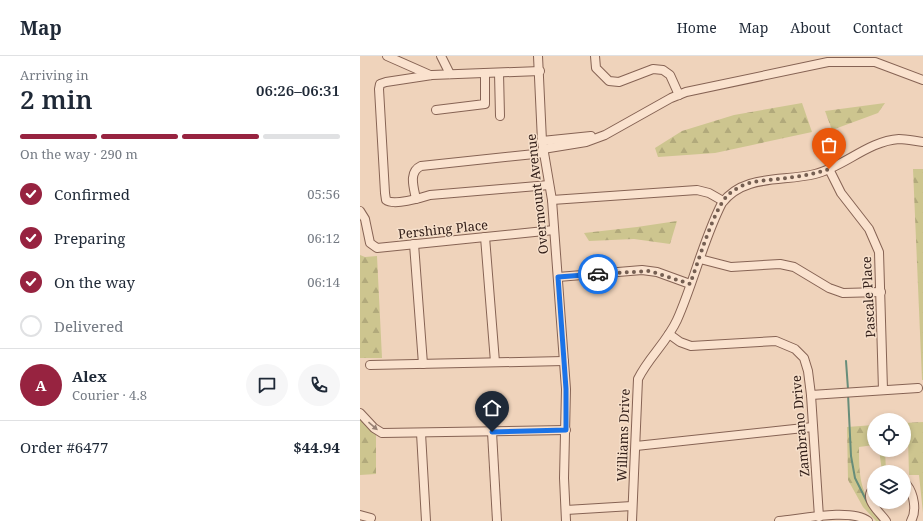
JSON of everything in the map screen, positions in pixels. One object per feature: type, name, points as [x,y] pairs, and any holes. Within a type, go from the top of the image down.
[{"type":"street","points":[[387,56],[430,75]]},
{"type":"street","points":[[441,56],[450,74]]},
{"type":"street","name":"Overmount Avenue","points":[[538,56],[543,148],[552,200],[564,361],[566,395],[564,478],[566,521]]},
{"type":"street","points":[[595,56],[596,68],[610,81],[619,82],[653,69],[663,70],[670,75],[679,95]]},
{"type":"street","points":[[815,56],[815,65]]},
{"type":"street","points":[[416,199],[413,175],[414,170],[421,166],[586,142],[605,136],[679,95],[828,62],[868,59],[923,80]]},
{"type":"street","points":[[540,71],[430,75],[380,84],[378,89],[386,200],[388,202],[393,202],[416,199],[430,195],[549,185]]},
{"type":"street","points":[[436,110],[485,104],[485,73]]},
{"type":"street","points":[[499,73],[500,116]]},
{"type":"street","name":"Williams Drive","points":[[632,521],[636,446],[636,385],[643,369],[669,334],[677,320],[723,201],[727,196],[744,185],[809,175],[829,169],[883,143],[898,139],[923,142]]},
{"type":"street","name":"Pascale Place","points":[[829,169],[841,193],[864,220],[873,236],[879,252],[883,390]]},
{"type":"street","points":[[552,200],[696,190],[709,193],[723,201]]},
{"type":"street","name":"Pershing Place","points":[[360,211],[365,219],[370,243],[374,247],[554,230]]},
{"type":"street","points":[[485,237],[495,362]]},
{"type":"street","points":[[414,244],[423,364]]},
{"type":"street","points":[[700,259],[731,267],[780,264],[794,267],[829,288],[843,293],[881,292]]},
{"type":"street","points":[[558,277],[642,270],[657,272],[690,284]]},
{"type":"street","name":"Zambrano Drive","points":[[669,334],[686,345],[692,346],[770,341],[782,342],[795,349],[804,358],[808,371],[811,395],[812,428],[820,517]]},
{"type":"street","points":[[370,365],[564,361]]},
{"type":"street","points":[[811,395],[918,388]]},
{"type":"street","points":[[360,413],[374,428],[382,433],[390,434],[566,430]]},
{"type":"street","points":[[636,446],[812,428]]},
{"type":"street","points":[[492,432],[497,521]]},
{"type":"street","points":[[421,433],[426,521]]},
{"type":"street","points":[[911,492],[914,516],[911,521]]},
{"type":"street","points":[[566,510],[632,506]]},
{"type":"street","points":[[876,509],[886,521]]},
{"type":"street","points":[[778,521],[849,514],[862,516],[868,521]]},
{"type":"street","points":[[360,515],[371,518]]},
{"type":"green space","points":[[802,103],[812,132],[715,153],[658,157],[655,148],[682,131],[734,115]]},
{"type":"green space","points":[[885,103],[878,113],[832,130],[825,111]]},
{"type":"green space","points":[[913,169],[923,169],[923,380],[922,380]]},
{"type":"green space","points":[[677,221],[670,244],[634,239],[589,241],[584,233],[637,227]]},
{"type":"green space","points":[[360,255],[365,257],[377,256],[382,358],[360,358]]},
{"type":"green space","points":[[360,418],[376,435],[376,474],[360,475]]},
{"type":"green space","points":[[923,422],[923,513],[919,475],[911,475],[911,465],[909,465],[909,457],[911,457],[911,423]]},
{"type":"green space","points":[[867,426],[867,446],[859,447],[861,479],[867,497],[867,509],[874,509],[882,521],[876,521],[863,507],[848,480],[847,427]]},
{"type":"green space","points":[[880,457],[885,457],[886,465],[881,465]]},
{"type":"waterway","points":[[846,361],[848,389]]},
{"type":"waterway","points":[[848,394],[851,456],[855,478],[867,502]]},
{"type":"way so far","points":[[598,274],[642,270],[665,274],[690,284],[718,209],[727,196],[736,189],[752,182],[815,174],[829,169]]},
{"type":"route","points":[[492,432],[566,430],[567,408],[558,277],[598,274]]}]
